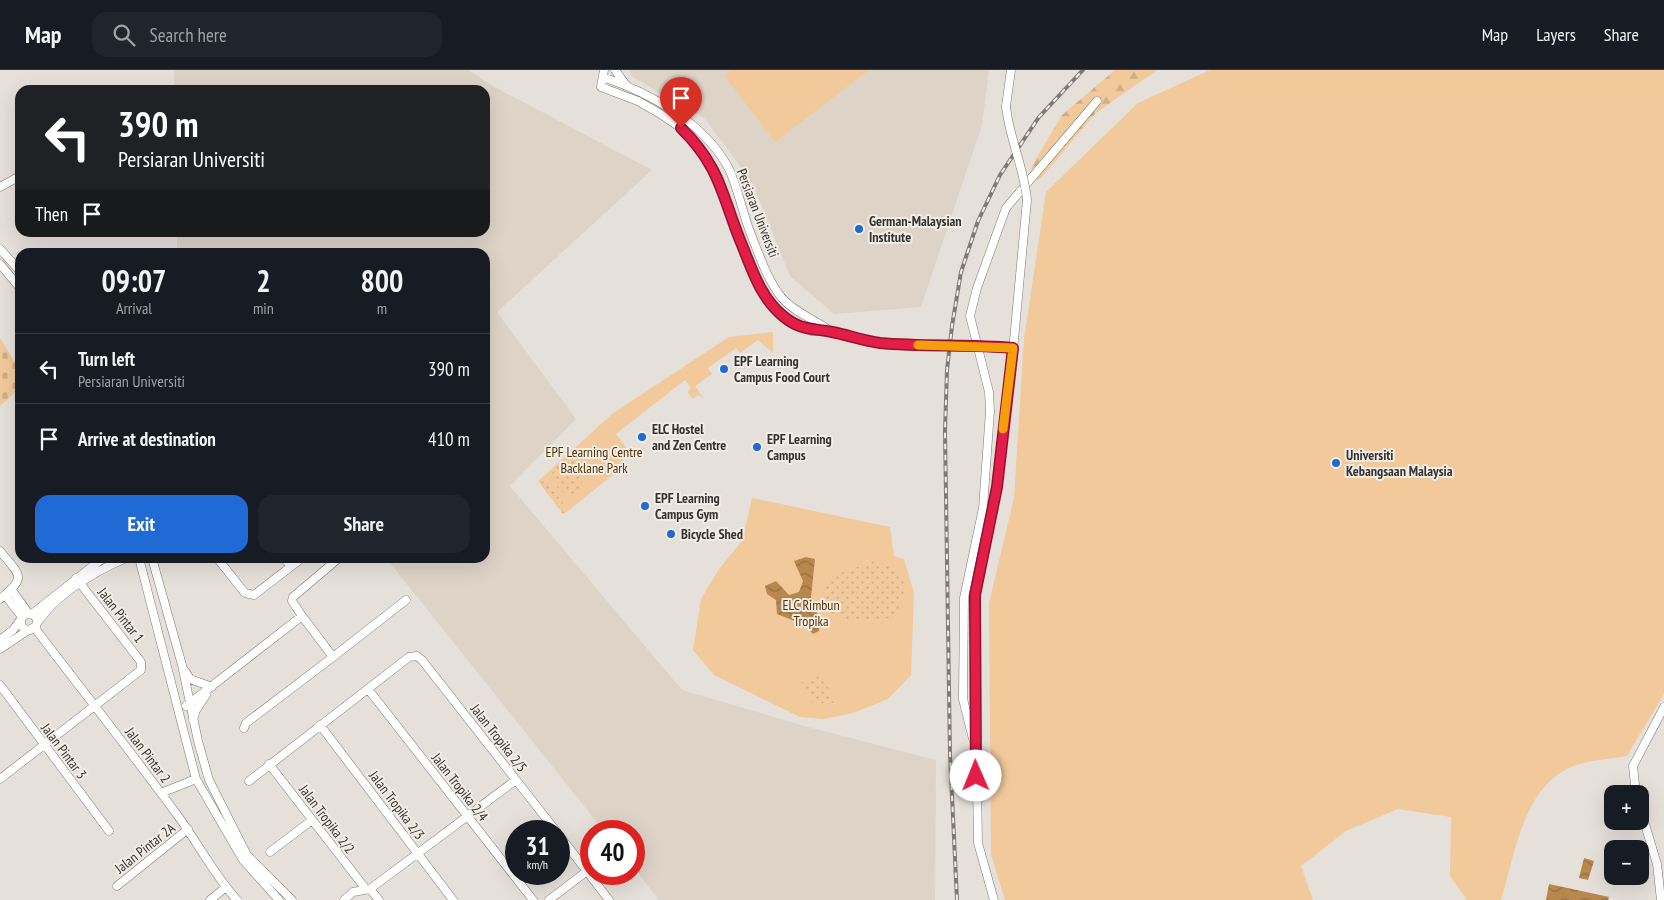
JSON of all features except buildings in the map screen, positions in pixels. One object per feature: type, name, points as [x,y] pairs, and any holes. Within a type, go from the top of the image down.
[{"type":"street","points":[[615,70],[626,85]]},
{"type":"street","points":[[994,900],[978,843],[975,595],[997,487],[1027,200],[1023,170],[1007,116],[1007,88],[1011,70]]},
{"type":"street","name":"Persiaran Universiti","points":[[832,332],[816,320],[795,309],[782,298],[768,274],[747,224],[731,175],[721,158],[698,131],[665,106],[604,74],[601,87],[638,102],[671,120],[699,148],[719,178],[734,226],[757,281],[773,306],[783,316],[802,328],[811,331],[832,332],[854,338],[887,343],[1013,348]]},
{"type":"street","points":[[976,746],[963,699],[964,598],[983,508],[990,411],[989,392],[970,316],[977,288],[1006,208],[1097,101]]},
{"type":"street","points":[[0,187],[15,179]]},
{"type":"street","points":[[0,250],[15,266]]},
{"type":"street","points":[[0,264],[15,282]]},
{"type":"street","points":[[0,551],[18,574],[17,584],[5,594],[34,627]]},
{"type":"street","points":[[0,649],[34,627],[43,614],[97,563]]},
{"type":"street","points":[[0,640],[26,616],[78,580],[114,563]]},
{"type":"street","points":[[140,563],[180,709],[196,779],[243,860],[280,900]]},
{"type":"street","points":[[153,563],[182,665],[193,721],[209,780],[239,842],[257,868],[292,900]]},
{"type":"street","points":[[221,563],[246,593],[254,595],[295,563]]},
{"type":"street","points":[[331,658],[292,601],[293,597],[333,563]]},
{"type":"street","name":"Jalan Pintar 1","points":[[78,580],[141,662],[140,670],[95,707]]},
{"type":"street","points":[[244,728],[246,723],[406,600]]},
{"type":"street","points":[[26,616],[23,626],[34,627]]},
{"type":"street","points":[[180,709],[190,705],[302,616]]},
{"type":"street","name":"Jalan Pintar 2","points":[[34,627],[188,829],[226,888],[237,900]]},
{"type":"street","name":"Jalan Tropika 2/5","points":[[368,689],[409,657],[417,656],[547,820]]},
{"type":"street","points":[[182,665],[190,679],[212,687]]},
{"type":"street","name":"Jalan Pintar 3","points":[[0,684],[109,831]]},
{"type":"street","points":[[193,721],[196,710],[212,687]]},
{"type":"street","points":[[249,781],[368,689]]},
{"type":"street","name":"Jalan Tropika 2/4","points":[[368,689],[533,900]]},
{"type":"street","points":[[0,779],[95,707]]},
{"type":"street","points":[[1635,785],[1633,766],[1664,707]]},
{"type":"street","name":"Jalan Tropika 2/3","points":[[320,725],[453,900]]},
{"type":"street","name":"Jalan Tropika 2/2","points":[[269,764],[365,890],[378,900]]},
{"type":"street","points":[[161,793],[196,779]]},
{"type":"street","points":[[344,900],[353,892],[365,890],[417,854],[516,780]]},
{"type":"street","points":[[270,852],[312,820]]},
{"type":"street","name":"Jalan Pintar 2A","points":[[117,886],[188,829]]},
{"type":"street","points":[[1647,830],[1657,864],[1661,900]]},
{"type":"street","points":[[570,849],[580,862]]},
{"type":"street","points":[[549,900],[580,876]]},
{"type":"street","points":[[598,885],[609,900]]},
{"type":"street","points":[[210,900],[226,888]]},
{"type":"street","points":[[360,900],[365,890]]},
{"type":"shaded area","points":[[174,70],[469,70],[487,83],[652,170],[497,312],[576,419],[510,486],[682,690],[808,727],[936,760],[935,900],[659,900],[645,882],[645,820],[595,820],[390,563],[490,563],[490,248],[177,248],[177,237],[490,237],[490,85],[174,85]]},
{"type":"shaded area","name":"German-Malaysian Institute","points":[[630,70],[989,70],[982,125],[921,307],[834,314],[790,276],[752,182],[705,119],[631,76]]},
{"type":"green space","points":[[731,70],[869,70],[775,142],[724,75]]},
{"type":"green space","points":[[1115,70],[1157,70],[1096,113],[1040,179],[1035,180],[1030,174],[1032,166],[1062,115]]},
{"type":"green space","name":"Universiti Kebangsaan Malaysia","points":[[1210,70],[1664,70],[1664,694],[1627,756],[1574,766],[1557,775],[1543,789],[1532,805],[1524,823],[1501,900],[1467,900],[1450,876],[1451,817],[1398,809],[1346,831],[1301,866],[1313,900],[1005,900],[991,855],[989,603],[1014,498],[1024,339],[1046,192],[1138,103]]},
{"type":"green space","name":"EPF Learning Centre Backlane Park","points":[[773,332],[773,353],[758,340],[740,353],[736,348],[708,368],[712,374],[695,386],[704,399],[698,395],[693,399],[687,392],[691,388],[685,380],[616,434],[627,449],[619,470],[568,511],[544,476],[612,414],[729,337]]},
{"type":"green space","points":[[0,338],[15,362],[15,392],[0,406]]},
{"type":"green space","points":[[580,450],[591,467],[576,494],[561,492],[551,478],[552,472],[561,461]]},
{"type":"green space","points":[[544,476],[568,511],[563,514],[538,481]]},
{"type":"green space","name":"ELC Rimbun Tropika","points":[[752,498],[890,527],[894,556],[904,559],[914,593],[911,675],[888,699],[853,713],[824,719],[800,717],[714,675],[693,650],[701,599],[719,569],[742,541]]},
{"type":"green space","points":[[874,561],[890,565],[906,582],[902,602],[895,616],[862,621],[846,619],[829,613],[824,591],[829,577]]},
{"type":"green space","points":[[820,676],[837,701],[830,704],[812,702],[801,683]]},
{"type":"water","points":[[806,557],[815,559],[811,597],[820,621],[819,631],[813,634],[805,625],[777,614],[776,600],[767,594],[765,586],[776,581],[789,595],[799,592],[803,581],[794,561]]},
{"type":"water","points":[[1584,858],[1594,861],[1588,880],[1579,878]]},
{"type":"water","points":[[1549,884],[1609,897],[1608,900],[1546,900]]},
{"type":"railway","points":[[957,900],[950,754],[945,431],[947,370],[952,326],[961,272],[978,221],[1000,175],[1039,117],[1083,70]]},
{"type":"slow traffic","points":[[918,345],[1013,348],[1003,429]]},
{"type":"place","name":"German-Malaysian Institute","points":[[859,229]]},
{"type":"place","name":"EPF Learning Campus Food Court","points":[[724,369]]},
{"type":"place","name":"ELC Hostel and Zen Centre","points":[[642,437]]},
{"type":"place","name":"EPF Learning Campus","points":[[757,447]]},
{"type":"place","name":"Universiti Kebangsaan Malaysia","points":[[1336,463]]},
{"type":"place","name":"EPF Learning Campus Gym","points":[[645,506]]},
{"type":"place","name":"Bicycle Shed","points":[[671,534]]},
{"type":"route","points":[[681,128],[710,162],[719,178],[734,226],[765,296],[783,316],[793,323],[811,331],[832,332],[847,337],[876,342],[1013,348],[997,487],[974,604],[976,776]]}]
